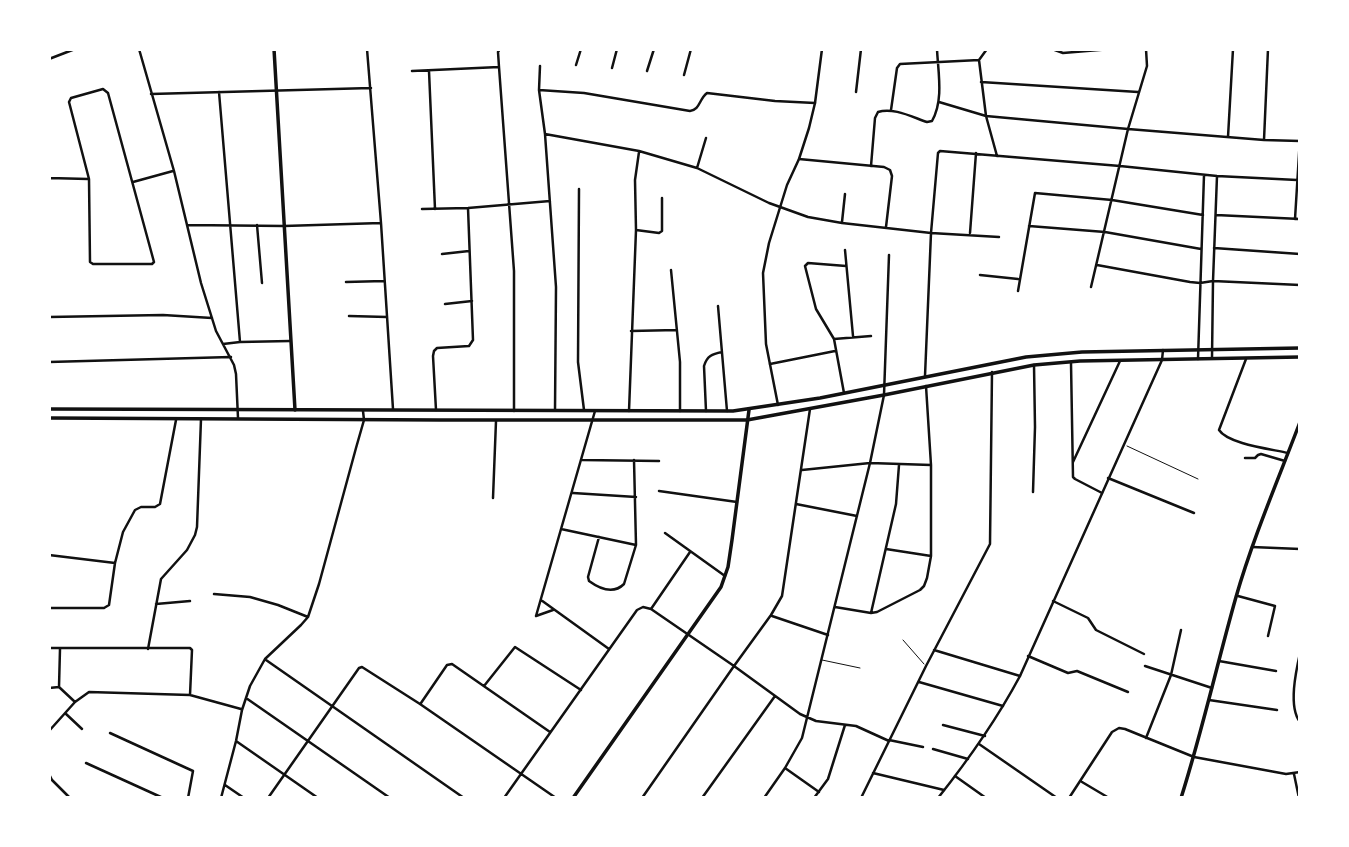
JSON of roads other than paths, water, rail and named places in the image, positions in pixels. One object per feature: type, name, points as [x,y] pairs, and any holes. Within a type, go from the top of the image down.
[{"type":"main road","points":[[274,49],[295,410]]},
{"type":"main road","points":[[49,409],[749,410],[1051,354],[1300,348]]},
{"type":"main road","points":[[49,418],[747,420],[1034,365],[1120,360],[1300,357]]},
{"type":"main road","points":[[573,798],[716,595],[725,576],[749,410]]},
{"type":"main road","points":[[1181,798],[1252,547],[1300,422]]},
{"type":"street","points":[[49,59],[75,49]]},
{"type":"street","points":[[139,49],[174,171],[201,283],[216,331],[231,357],[236,374],[238,418]]},
{"type":"street","points":[[367,49],[393,410]]},
{"type":"street","points":[[500,49],[498,52],[515,285],[514,411]]},
{"type":"street","points":[[576,65],[581,49]]},
{"type":"street","points":[[612,68],[617,49]]},
{"type":"street","points":[[647,71],[654,49]]},
{"type":"street","points":[[684,75],[691,49]]},
{"type":"street","points":[[778,405],[766,344],[763,273],[780,207],[799,159],[815,103],[822,49]]},
{"type":"street","points":[[856,92],[861,49]]},
{"type":"street","points":[[870,166],[876,115],[880,111],[891,110],[930,121],[934,118],[939,102],[937,49]]},
{"type":"street","points":[[987,49],[979,60],[981,82],[986,116],[997,156]]},
{"type":"street","points":[[1052,49],[1063,52],[1111,49]]},
{"type":"street","points":[[1091,287],[1128,129],[1147,66],[1146,49]]},
{"type":"street","points":[[1228,138],[1233,49]]},
{"type":"street","points":[[1264,141],[1268,49]]},
{"type":"street","points":[[891,110],[897,68],[900,64],[979,60]]},
{"type":"street","points":[[540,66],[539,90],[545,134],[556,287],[555,410]]},
{"type":"street","points":[[412,71],[499,67]]},
{"type":"street","points":[[429,71],[435,209]]},
{"type":"street","points":[[981,82],[1138,92]]},
{"type":"street","points":[[151,94],[371,88]]},
{"type":"street","points":[[103,89],[107,91],[133,181],[154,262],[152,264],[90,262],[89,179],[69,102],[71,98],[103,89]]},
{"type":"street","points":[[539,90],[584,93],[690,111],[698,108],[701,99],[708,93],[815,103]]},
{"type":"street","points":[[219,92],[240,342]]},
{"type":"street","points":[[939,102],[986,116],[1264,141],[1300,140],[1295,219]]},
{"type":"street","points":[[545,134],[639,151],[697,168],[808,218],[931,233],[999,237]]},
{"type":"street","points":[[697,168],[706,138]]},
{"type":"street","points":[[629,411],[636,230],[635,180],[639,151]]},
{"type":"street","points":[[925,377],[931,233],[940,151],[1204,175],[1297,180]]},
{"type":"street","points":[[970,234],[976,153]]},
{"type":"street","points":[[799,159],[887,168],[892,173],[886,227]]},
{"type":"street","points":[[133,181],[174,171]]},
{"type":"street","points":[[1199,359],[1204,175]]},
{"type":"street","points":[[49,409],[49,176],[89,179]]},
{"type":"street","points":[[1213,359],[1217,176]]},
{"type":"street","points":[[579,189],[578,362],[584,410]]},
{"type":"street","points":[[1018,291],[1035,193],[1112,200],[1203,215]]},
{"type":"street","points":[[842,223],[845,194]]},
{"type":"street","points":[[636,230],[659,233],[662,231],[662,198]]},
{"type":"street","points":[[422,209],[550,201]]},
{"type":"street","points":[[436,410],[434,351],[438,348],[469,346],[474,334],[468,208]]},
{"type":"street","points":[[1216,215],[1300,219]]},
{"type":"street","points":[[187,225],[381,223]]},
{"type":"street","points":[[257,225],[262,283]]},
{"type":"street","points":[[1029,226],[1105,232],[1201,249]]},
{"type":"street","points":[[1214,248],[1300,254]]},
{"type":"street","points":[[845,250],[853,337]]},
{"type":"street","points":[[442,254],[469,251]]},
{"type":"street","points":[[764,798],[800,745],[870,463],[885,385],[889,255]]},
{"type":"street","points":[[844,393],[834,339],[816,309],[805,266],[808,263],[846,266]]},
{"type":"street","points":[[1097,265],[1200,284],[1213,281],[1300,285]]},
{"type":"street","points":[[671,271],[680,362],[680,411]]},
{"type":"street","points":[[979,275],[1019,279]]},
{"type":"street","points":[[346,282],[384,281]]},
{"type":"street","points":[[444,304],[472,301]]},
{"type":"street","points":[[718,306],[727,411]]},
{"type":"street","points":[[349,316],[387,317]]},
{"type":"street","points":[[49,317],[212,318]]},
{"type":"street","points":[[631,331],[677,330]]},
{"type":"street","points":[[834,339],[871,336]]},
{"type":"street","points":[[223,344],[292,341]]},
{"type":"street","points":[[938,798],[985,736],[1020,676],[1162,360],[1163,350]]},
{"type":"street","points":[[770,365],[836,351]]},
{"type":"street","points":[[706,411],[704,366],[711,355],[722,352]]},
{"type":"street","points":[[49,362],[231,357]]},
{"type":"street","points":[[1247,357],[1219,430],[1224,437],[1235,441],[1288,453]]},
{"type":"street","points":[[1073,463],[1120,360]]},
{"type":"street","points":[[1070,362],[1073,477],[1102,493]]},
{"type":"street","points":[[1033,492],[1034,365]]},
{"type":"street","points":[[861,798],[989,544],[992,373]]},
{"type":"street","points":[[835,607],[871,613],[920,590],[926,582],[931,556],[931,465],[926,386]]},
{"type":"street","points":[[644,797],[779,603],[784,590],[810,409]]},
{"type":"street","points":[[221,798],[246,698],[265,659],[307,617],[319,584],[363,420],[363,410]]},
{"type":"street","points":[[554,609],[536,616],[595,411]]},
{"type":"street","points":[[49,608],[107,607],[122,532],[135,510],[160,504],[177,418]]},
{"type":"street","points":[[148,649],[161,579],[187,551],[197,527],[201,418]]},
{"type":"street","points":[[493,498],[496,420]]},
{"type":"street","points":[[1245,458],[1255,458],[1261,454],[1285,461]]},
{"type":"street","points":[[581,460],[659,461]]},
{"type":"street","points":[[599,537],[589,581],[612,591],[621,588],[636,545],[634,460]]},
{"type":"street","points":[[802,470],[870,463],[931,465]]},
{"type":"street","points":[[871,613],[896,504],[899,465]]},
{"type":"street","points":[[1108,478],[1194,513]]},
{"type":"street","points":[[659,491],[737,502]]},
{"type":"street","points":[[571,493],[636,497]]},
{"type":"street","points":[[796,504],[857,516]]},
{"type":"street","points":[[561,530],[636,545]]},
{"type":"street","points":[[665,533],[725,576]]},
{"type":"street","points":[[1252,547],[1300,549]]},
{"type":"street","points":[[886,548],[931,556]]},
{"type":"street","points":[[651,609],[690,552]]},
{"type":"street","points":[[49,555],[115,563]]},
{"type":"street","points":[[214,594],[250,597],[307,617]]},
{"type":"street","points":[[1237,596],[1275,606],[1268,636]]},
{"type":"street","points":[[541,600],[609,649]]},
{"type":"street","points":[[156,604],[190,601]]},
{"type":"street","points":[[1053,601],[1088,618],[1096,629],[1144,654]]},
{"type":"street","points":[[504,798],[609,649],[643,607],[651,609],[807,718],[856,726],[889,741],[923,747]]},
{"type":"street","points":[[771,615],[828,635]]},
{"type":"street","points":[[1146,738],[1171,675],[1181,631]]},
{"type":"street","points":[[484,686],[515,647],[581,690]]},
{"type":"street","points":[[49,648],[192,649],[190,695]]},
{"type":"street","points":[[60,648],[60,687],[75,702]]},
{"type":"street","points":[[934,650],[1020,676]]},
{"type":"street","points":[[1300,653],[1293,709],[1300,722]]},
{"type":"street","points":[[1028,656],[1068,673],[1077,671],[1128,692]]},
{"type":"street","points":[[265,659],[464,798]]},
{"type":"street","points":[[1219,661],[1276,671]]},
{"type":"street","points":[[420,705],[447,665],[452,664],[550,732]]},
{"type":"street","points":[[1145,666],[1212,688]]},
{"type":"street","points":[[268,798],[362,667],[556,798]]},
{"type":"street","points":[[918,682],[1003,706]]},
{"type":"street","points":[[49,688],[60,687]]},
{"type":"street","points":[[49,731],[75,702],[89,692],[190,695],[242,710]]},
{"type":"street","points":[[702,798],[775,696]]},
{"type":"street","points":[[246,698],[390,798]]},
{"type":"street","points":[[1209,700],[1277,710]]},
{"type":"street","points":[[65,713],[82,729]]},
{"type":"street","points":[[814,798],[828,779],[846,724]]},
{"type":"street","points":[[943,725],[985,736]]},
{"type":"street","points":[[1069,798],[1112,732],[1119,728],[1194,757],[1293,774],[1300,772]]},
{"type":"street","points":[[110,733],[193,771],[188,798]]},
{"type":"street","points":[[236,741],[318,798]]},
{"type":"street","points":[[979,744],[1057,798]]},
{"type":"street","points":[[933,749],[968,760]]},
{"type":"street","points":[[86,763],[163,798]]},
{"type":"street","points":[[785,768],[819,792]]},
{"type":"street","points":[[873,773],[944,790]]},
{"type":"street","points":[[49,774],[50,780],[69,798]]},
{"type":"street","points":[[1293,774],[1298,783],[1299,798]]},
{"type":"street","points":[[955,776],[986,798]]},
{"type":"street","points":[[1081,781],[1110,798]]},
{"type":"street","points":[[225,785],[244,798]]},
{"type":"lane","points":[[1124,445],[1198,479]]},
{"type":"lane","points":[[904,640],[926,666]]},
{"type":"lane","points":[[822,660],[860,668]]}]
